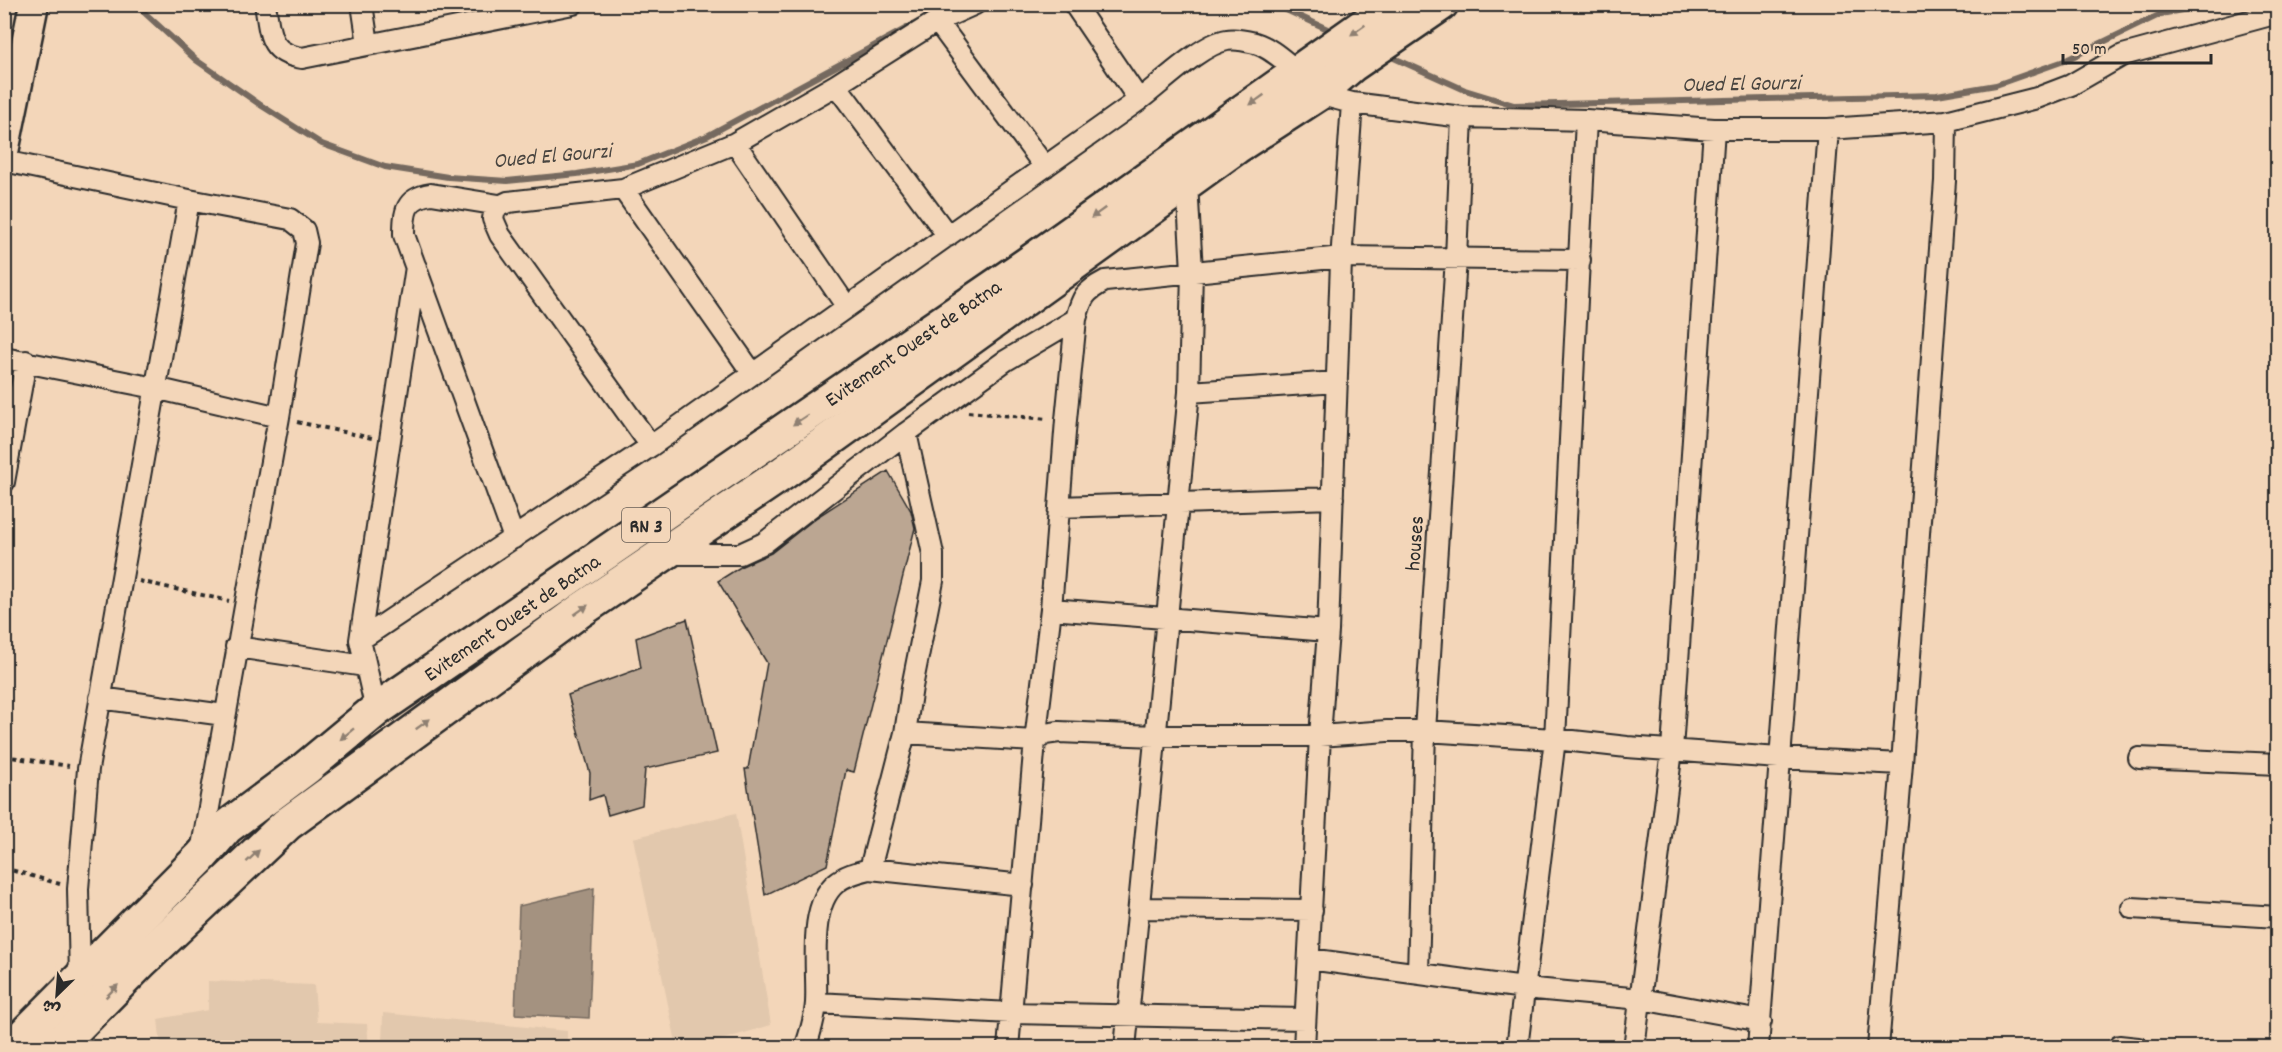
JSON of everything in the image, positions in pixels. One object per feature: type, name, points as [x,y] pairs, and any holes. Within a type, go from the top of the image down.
[{"type":"highway","name":"RN 3","points":[[1323,72],[1405,14],[1441,4]]},
{"type":"highway","name":"Evitement Ouest de Batna","points":[[56,1047],[142,961],[287,824],[581,610],[783,473],[1075,281],[1188,183],[1236,147],[1323,72]]},
{"type":"highway","name":"Evitement Ouest de Batna","points":[[11,1047],[200,858],[227,827],[306,768],[376,710],[1026,265],[1323,72]]},
{"type":"street","points":[[4,152],[34,4]]},
{"type":"street","points":[[265,4],[271,40],[279,50],[291,57],[302,58],[512,11],[573,4]]},
{"type":"street","points":[[362,4],[368,44]]},
{"type":"street","points":[[514,538],[404,235],[406,210],[414,199],[431,194],[499,205],[508,202],[623,189],[735,143],[836,85],[937,21],[975,4]]},
{"type":"street","points":[[1074,4],[1139,100]]},
{"type":"street","points":[[360,640],[651,446],[1139,100],[1202,51],[1227,40],[1242,40],[1257,44],[1323,72],[1352,103],[1462,117],[1586,120],[1714,129],[1828,129],[1946,122],[2037,98],[2071,85],[2123,55],[2277,13]]},
{"type":"street","points":[[937,21],[1045,167]]},
{"type":"street","points":[[836,85],[948,236]]},
{"type":"street","points":[[1304,1047],[1320,736],[1328,631],[1342,257],[1352,103]]},
{"type":"street","name":"houses","points":[[1418,972],[1425,731],[1456,258],[1462,117]]},
{"type":"street","points":[[1516,1047],[1555,739],[1586,120]]},
{"type":"street","points":[[1878,1047],[1902,764],[1945,181],[1946,122]]},
{"type":"street","points":[[1634,1047],[1672,750],[1714,129]]},
{"type":"street","points":[[1758,1047],[1828,129]]},
{"type":"street","points":[[735,143],[847,308]]},
{"type":"street","points":[[4,160],[290,219],[300,226],[307,237],[279,417],[200,858]]},
{"type":"street","points":[[1125,1047],[1189,392],[1192,270],[1188,183]]},
{"type":"street","points":[[623,189],[753,374]]},
{"type":"street","points":[[80,978],[78,889],[88,769],[189,200]]},
{"type":"street","points":[[499,205],[493,214],[500,235],[651,446]]},
{"type":"street","points":[[1008,1047],[1035,741],[1051,609],[1066,420],[1076,319],[1082,298],[1075,281],[1105,281],[1192,270],[1342,257],[1580,260]]},
{"type":"street","points":[[376,710],[360,640],[416,267]]},
{"type":"street","points":[[666,554],[740,554],[753,549],[1005,360],[1076,319]]},
{"type":"street","points":[[4,358],[155,388],[279,417]]},
{"type":"street","points":[[4,482],[26,361]]},
{"type":"street","points":[[1189,392],[1337,382]]},
{"type":"street","points":[[870,869],[905,733],[933,581],[933,554],[906,433]]},
{"type":"street","points":[[1059,507],[1333,498]]},
{"type":"street","points":[[1051,609],[1328,631]]},
{"type":"street","points":[[236,647],[365,666]]},
{"type":"street","points":[[100,698],[224,715]]},
{"type":"street","points":[[905,733],[1035,741],[1046,734],[1059,732],[1320,736],[1387,731],[1425,731],[1555,739],[1779,758],[1902,764]]},
{"type":"street","points":[[2139,758],[2277,764]]},
{"type":"street","points":[[805,1047],[816,1003],[815,974],[819,913],[835,883],[870,869],[1023,885]]},
{"type":"street","points":[[1140,908],[1312,910]]},
{"type":"street","points":[[2132,908],[2277,917]]},
{"type":"street","points":[[1309,959],[1524,988],[1641,999],[1761,1021]]},
{"type":"street","points":[[816,1003],[1011,1013],[1305,1019]]},
{"type":"path","points":[[938,410],[1066,420]]},
{"type":"path","points":[[279,417],[391,442]]},
{"type":"path","points":[[122,578],[244,604]]},
{"type":"path","points":[[4,756],[88,769]]},
{"type":"path","points":[[4,868],[78,889]]},
{"type":"shaded area","points":[[736,813],[771,1025],[697,1047],[677,1047],[633,838]]},
{"type":"shaded area","points":[[594,888],[589,1018],[515,1014],[519,906]]},
{"type":"shaded area","points":[[208,981],[314,985],[317,1022],[367,1024],[369,1047],[161,1047],[158,1019],[208,1010]]},
{"type":"shaded area","points":[[383,1013],[567,1031],[567,1047],[382,1047]]},
{"type":"building","points":[[888,471],[911,511],[915,528],[854,772],[846,770],[827,865],[765,895],[745,769],[748,769],[767,663],[718,581],[742,566],[771,553],[817,517]]},
{"type":"building","points":[[687,619],[717,753],[645,769],[642,805],[608,815],[603,795],[589,800],[590,773],[568,695],[641,668],[636,638]]},
{"type":"waterway","name":"Oued El Gourzi","points":[[135,4],[196,60],[322,144],[385,167],[448,177],[507,181],[577,174],[638,164],[707,136],[920,21]]},
{"type":"waterway","name":"Oued El Gourzi","points":[[1273,4],[1334,32]]},
{"type":"waterway","name":"Oued El Gourzi","points":[[1385,54],[1465,90],[1514,105],[1937,95],[1996,85],[2064,61],[2161,14],[2213,4]]}]
